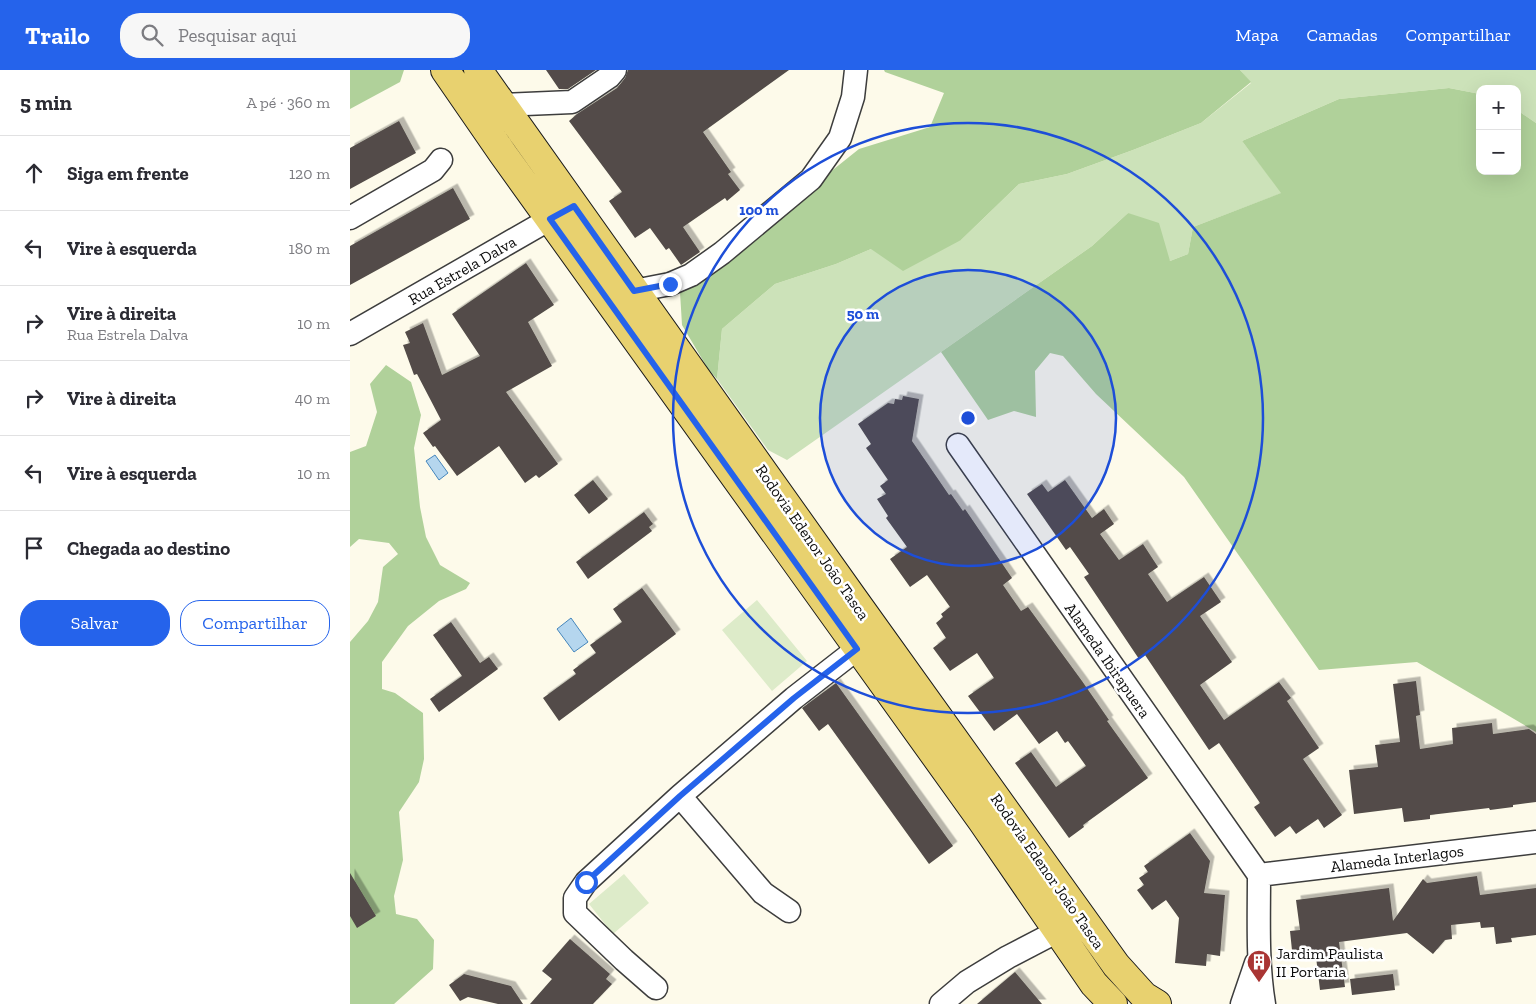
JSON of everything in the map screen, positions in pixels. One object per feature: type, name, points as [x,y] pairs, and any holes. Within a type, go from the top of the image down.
[{"type":"main road","name":"Rodovia Edenor João Tasca","points":[[445,70],[503,154],[562,213],[634,291],[950,756],[982,821],[1094,984],[1113,1004]]},
{"type":"main road","name":"Rodovia Edenor João Tasca","points":[[478,70],[503,105],[562,213],[857,649],[950,756],[1005,809],[1116,965],[1144,996],[1157,1004]]},
{"type":"street","points":[[503,105],[572,102],[609,77],[615,70]]},
{"type":"street","points":[[634,291],[670,284],[691,275],[722,253],[811,179],[840,138],[853,97],[856,70]]},
{"type":"street","points":[[350,218],[433,170],[442,160]]},
{"type":"street","name":"Rua Estrela Dalva","points":[[350,334],[562,213]]},
{"type":"street","name":"Alameda Ibirapuera","points":[[958,445],[1258,875]]},
{"type":"street","points":[[656,988],[575,913],[575,898],[586,882],[680,796],[794,698],[857,649]]},
{"type":"street","points":[[680,796],[763,893],[789,911]]},
{"type":"street","name":"Alameda Interlagos","points":[[1258,875],[1536,842]]},
{"type":"street","points":[[1246,1002],[1262,990],[1259,952],[1258,875]]},
{"type":"street","points":[[941,1004],[967,982],[1008,957],[1058,931]]},
{"type":"green space","points":[[350,70],[404,70],[400,82],[350,109]]},
{"type":"green space","points":[[884,70],[1240,70],[1251,82],[1201,123],[1067,174],[1019,184],[961,240],[903,271],[871,249],[836,264],[775,284],[722,329],[717,379],[708,369],[682,325],[680,292],[859,149],[930,127],[944,93],[885,72]]},
{"type":"green space","points":[[1240,70],[1536,70],[1536,123],[1521,113],[1521,85],[1476,85],[1476,93],[1449,88],[1339,99],[1242,141],[1282,193],[1193,227],[1188,254],[1170,261],[1128,213],[1092,246],[787,460],[768,450],[717,379],[722,329],[775,284],[836,264],[871,249],[961,240],[1019,184],[1067,174],[1201,123],[1251,83]]},
{"type":"green space","points":[[1449,88],[1476,93],[1476,175],[1521,175],[1521,113],[1536,123],[1536,732],[1417,662],[1319,670],[1184,477],[1096,394],[1063,356],[1050,353],[1035,371],[1036,417],[1014,411],[988,420],[941,352],[1092,246],[1128,213],[1159,223],[1170,261],[1188,254],[1193,227],[1281,193],[1242,141],[1339,99]]},
{"type":"green space","points":[[386,365],[411,382],[421,415],[414,448],[420,507],[426,537],[440,565],[470,583],[466,589],[439,601],[408,626],[382,662],[382,689],[395,693],[423,713],[424,759],[419,782],[399,812],[403,860],[394,896],[396,914],[417,919],[434,940],[433,969],[394,1004],[350,1004],[350,642],[368,621],[378,602],[383,567],[398,554],[389,543],[359,539],[350,547],[350,452],[366,446],[377,412],[370,384]]},
{"type":"green space","points":[[757,600],[807,661],[772,691],[722,630]]},
{"type":"green space","points":[[624,874],[649,903],[613,934],[589,904]]},
{"type":"water","points":[[435,455],[448,473],[439,480],[426,461]]},
{"type":"water","points":[[571,618],[588,642],[574,652],[557,629]]},
{"type":"building","points":[[546,70],[596,70],[568,89],[559,89]]},
{"type":"building","points":[[628,70],[789,70],[703,132],[731,172],[728,174],[740,190],[727,201],[725,198],[683,227],[700,252],[681,265],[669,248],[666,250],[650,228],[635,238],[609,201],[622,192],[569,121],[617,88],[625,78]]},
{"type":"building","points":[[399,121],[416,153],[350,189],[350,148]]},
{"type":"building","points":[[453,188],[470,219],[350,285],[350,246]]},
{"type":"building","points":[[526,263],[554,305],[528,322],[552,366],[506,392],[558,464],[539,478],[536,475],[525,483],[499,446],[457,476],[423,433],[441,420],[417,374],[414,375],[403,345],[410,343],[405,332],[423,323],[442,375],[480,356],[452,314]]},
{"type":"building","points":[[903,396],[919,399],[912,441],[949,495],[951,494],[963,511],[965,509],[1012,578],[1003,585],[1021,611],[1028,607],[1082,681],[1109,720],[1107,721],[1148,778],[1083,825],[1084,827],[1069,838],[1015,763],[1031,752],[1056,787],[1086,766],[1068,741],[1065,743],[1057,731],[1039,744],[1017,714],[994,731],[968,696],[994,678],[977,653],[950,671],[933,648],[946,638],[936,623],[943,617],[941,614],[950,607],[927,575],[910,587],[890,559],[907,547],[886,518],[888,516],[877,499],[886,494],[880,486],[888,480],[866,448],[871,444],[858,424],[888,403],[894,404],[895,399],[902,400]]},
{"type":"building","points":[[593,480],[608,499],[589,514],[574,495]]},
{"type":"building","points":[[1065,480],[1092,518],[1104,509],[1114,524],[1100,534],[1119,560],[1143,544],[1158,567],[1148,574],[1167,602],[1204,577],[1221,602],[1200,616],[1232,662],[1200,685],[1224,720],[1279,682],[1291,698],[1287,701],[1319,748],[1303,759],[1342,815],[1324,828],[1318,819],[1296,834],[1290,826],[1275,837],[1254,807],[1260,803],[1219,743],[1209,750],[1145,655],[1139,659],[1084,577],[1089,574],[1070,547],[1066,550],[1027,494],[1042,484],[1048,492]]},
{"type":"building","points":[[644,512],[653,524],[649,527],[652,531],[588,579],[576,562]]},
{"type":"building","points":[[642,588],[676,634],[559,721],[543,698],[576,674],[573,670],[596,653],[590,645],[622,622],[613,609]]},
{"type":"building","points":[[451,622],[480,663],[489,657],[498,669],[439,712],[430,699],[462,676],[433,635]]},
{"type":"building","points":[[1416,681],[1420,715],[1416,716],[1420,749],[1453,744],[1452,728],[1492,723],[1493,734],[1529,729],[1536,734],[1536,802],[1490,810],[1489,808],[1430,815],[1430,819],[1404,822],[1402,808],[1354,814],[1349,770],[1378,767],[1375,745],[1400,742],[1393,684]]},
{"type":"building","points":[[836,683],[953,846],[929,864],[828,724],[819,731],[802,708]]},
{"type":"building","points":[[1190,833],[1210,861],[1204,893],[1225,895],[1220,956],[1207,954],[1206,966],[1175,963],[1179,918],[1166,900],[1152,910],[1137,890],[1144,885],[1139,878],[1148,872],[1144,866]]},
{"type":"building","points":[[350,873],[376,916],[357,928],[350,916]]},
{"type":"building","points":[[1477,876],[1480,895],[1536,888],[1536,935],[1511,938],[1512,942],[1496,944],[1494,927],[1481,928],[1480,922],[1451,925],[1452,939],[1445,940],[1433,954],[1407,933],[1339,942],[1345,987],[1320,990],[1316,957],[1293,960],[1290,931],[1300,930],[1296,900],[1389,888],[1393,921],[1423,879],[1427,883]]},
{"type":"building","points":[[570,939],[610,974],[606,979],[612,984],[593,1004],[530,1004],[552,979],[542,971]]},
{"type":"building","points":[[1015,972],[1042,1004],[977,1004]]},
{"type":"building","points":[[464,974],[511,986],[523,1004],[498,1004],[468,997],[460,1001],[449,985]]},
{"type":"building","points":[[1393,974],[1395,990],[1352,995],[1350,979]]},
{"type":"place","name":"Jardim Paulista II Portaria","points":[[1259,983]]},
{"type":"route","points":[[586,882],[680,796],[794,698],[857,649],[550,219],[574,206],[634,291],[670,284]]}]
